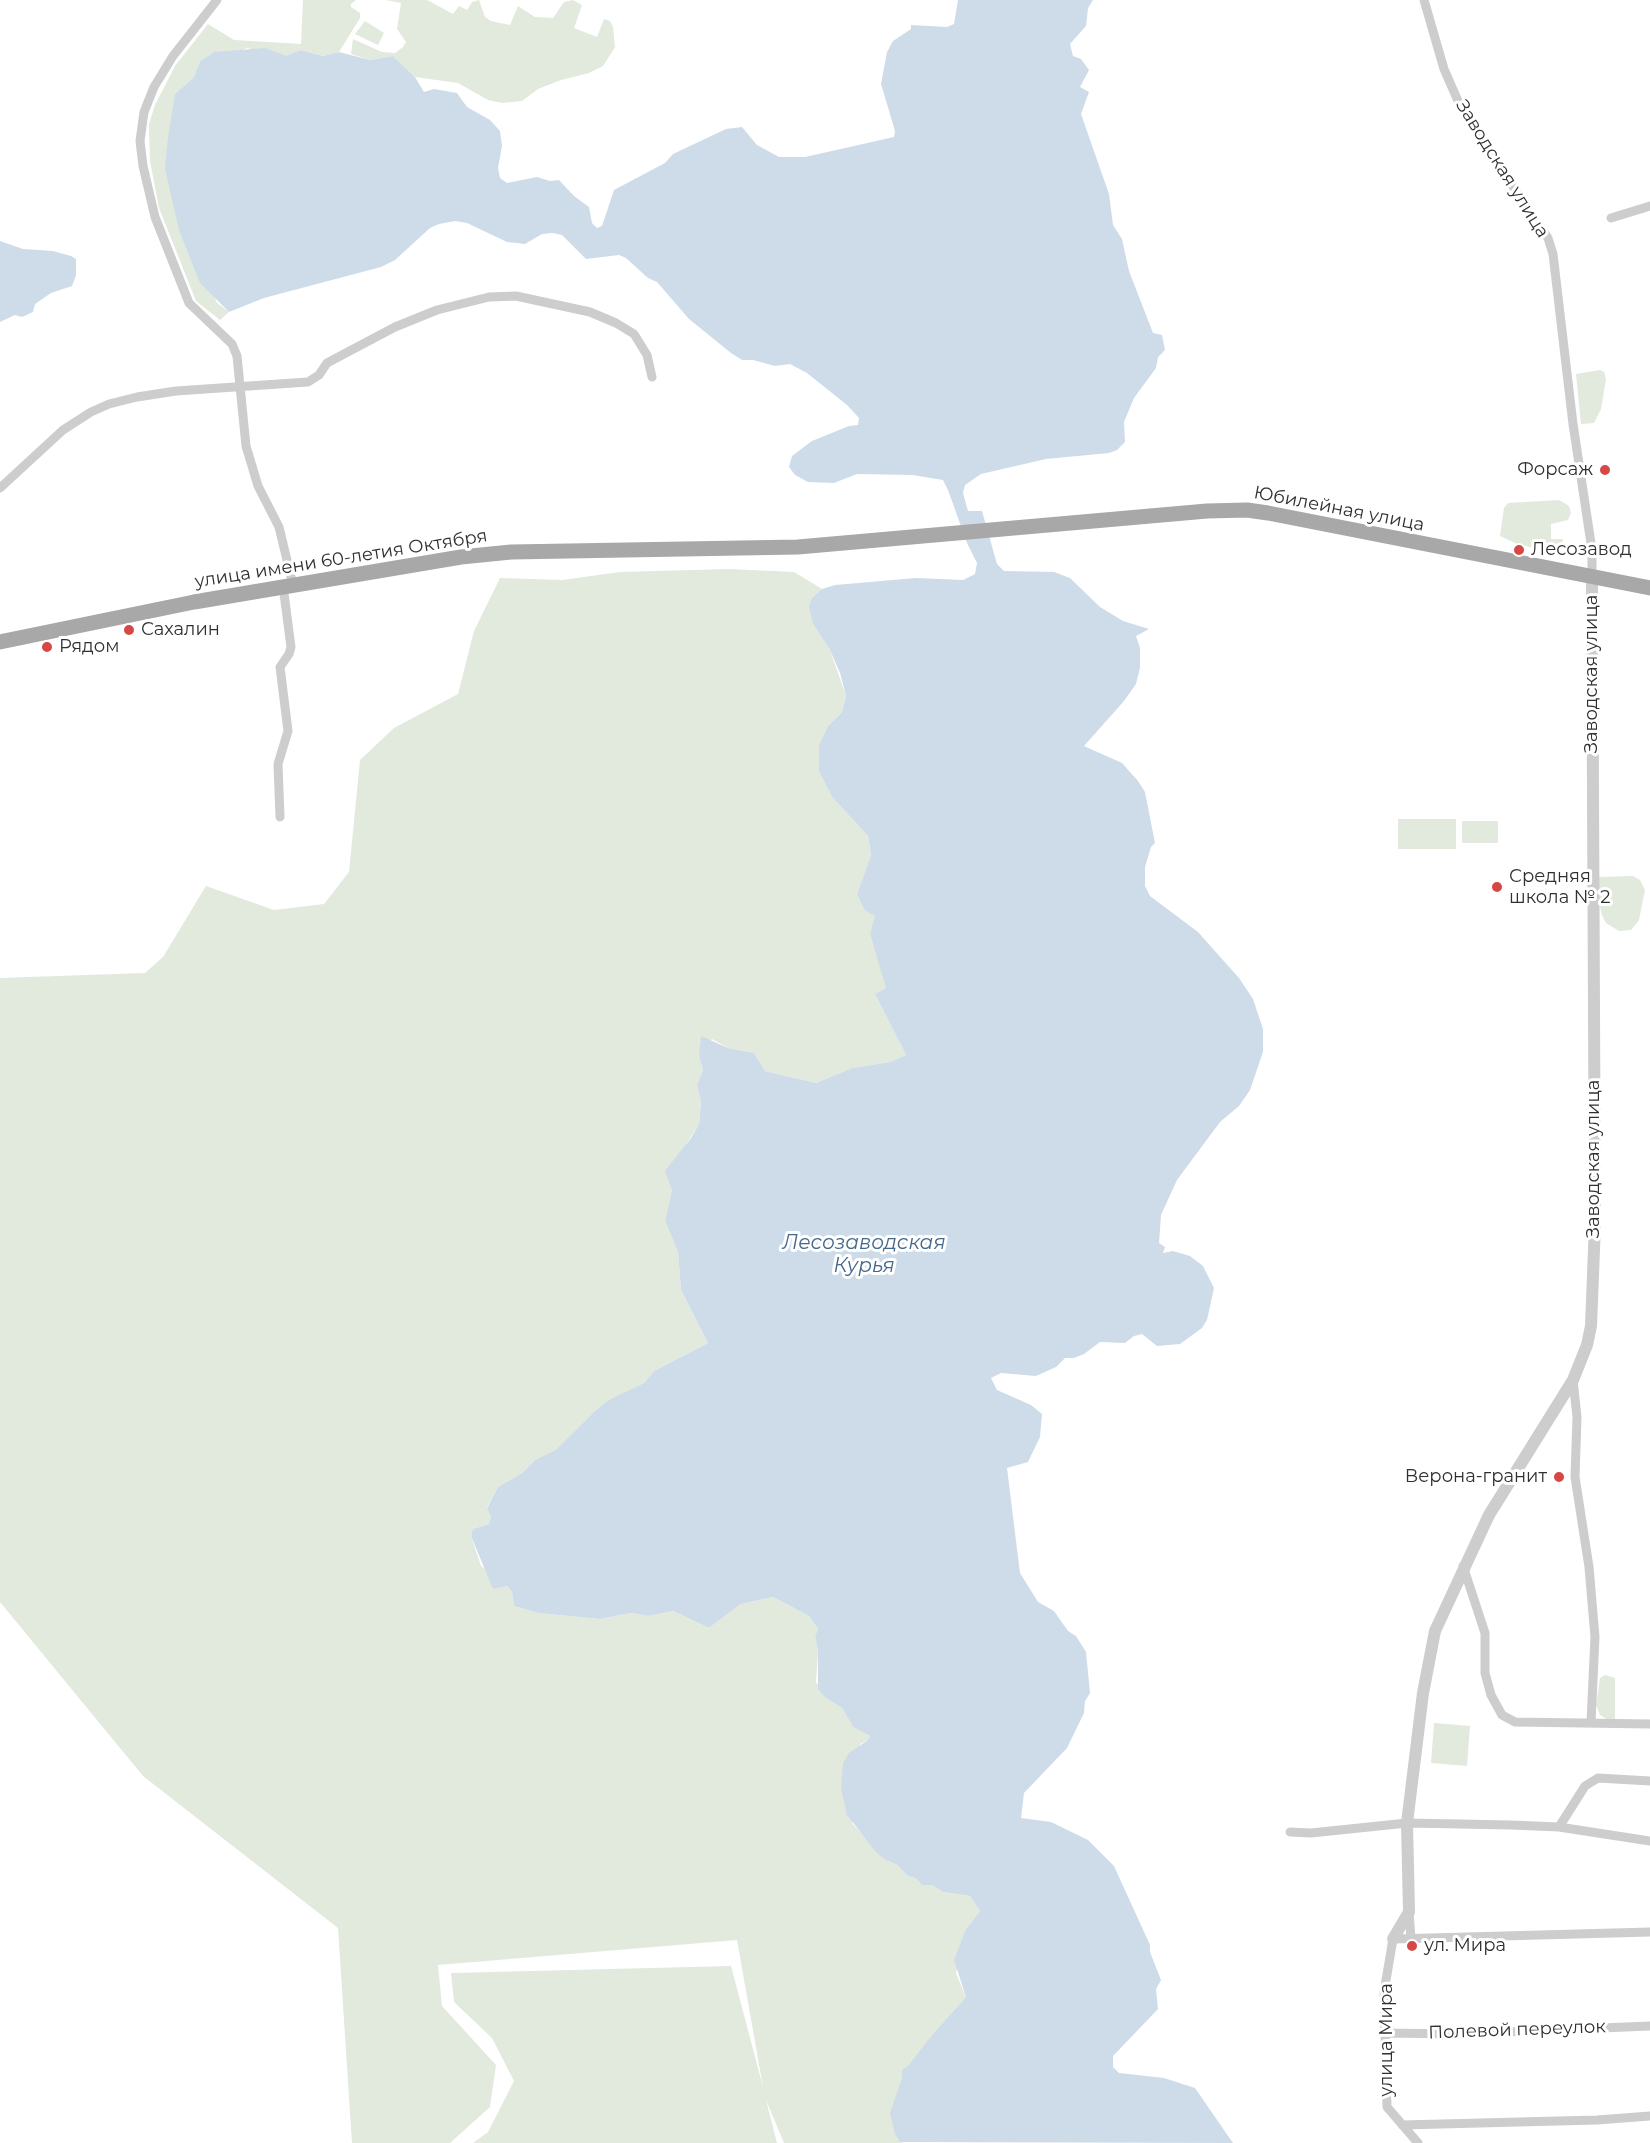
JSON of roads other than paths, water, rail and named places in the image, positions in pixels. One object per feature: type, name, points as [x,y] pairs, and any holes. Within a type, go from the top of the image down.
[{"type":"main road","name":"Юбилейная улица","points":[[944,535],[1160,514],[1247,510],[1650,588]]},
{"type":"main road","name":"улица имени 60-летия Октября","points":[[0,642],[194,602],[434,560],[511,552],[798,547],[944,535]]},
{"type":"street","points":[[217,0],[172,56],[154,87],[144,112],[140,141],[148,192],[166,248],[189,303],[232,345],[237,356],[246,446],[258,486],[279,527],[288,586],[291,647],[280,667],[288,731],[278,764],[280,817]]},
{"type":"street","name":"Заводская улица","points":[[1424,0],[1438,51],[1458,101],[1485,146],[1548,238],[1553,254],[1574,433],[1592,550],[1594,1265],[1589,1335],[1573,1380]]},
{"type":"street","points":[[1611,218],[1650,206]]},
{"type":"street","points":[[0,488],[63,430],[91,411],[137,397],[308,382],[320,375],[327,363],[395,327],[437,310],[489,297],[516,296],[590,312],[616,323],[634,334],[647,355],[652,377]]},
{"type":"street","points":[[1411,1938],[1407,1823],[1423,1693],[1436,1631],[1463,1566],[1489,1515],[1573,1380]]},
{"type":"street","points":[[1573,1380],[1577,1417],[1575,1477],[1589,1567],[1595,1637],[1591,1722]]},
{"type":"street","points":[[1463,1566],[1485,1633],[1485,1673],[1491,1695],[1502,1715],[1515,1722],[1650,1724]]},
{"type":"street","points":[[1559,1827],[1585,1786],[1598,1778],[1650,1781]]},
{"type":"street","points":[[1290,1832],[1311,1833],[1407,1823],[1559,1827],[1650,1841]]},
{"type":"street","name":"улица Мира","points":[[1409,1912],[1393,1939],[1384,1992],[1384,2033],[1387,2107],[1418,2143]]},
{"type":"street","points":[[1393,1939],[1650,1932]]},
{"type":"street","name":"Полевой переулок","points":[[1384,2033],[1457,2034],[1650,2026]]},
{"type":"street","points":[[1402,2125],[1597,2120],[1650,2116]]},
{"type":"water","name":"Лесозаводская Курья","points":[[958,0],[1093,0],[1088,8],[1086,26],[1070,44],[1073,56],[1081,59],[1089,70],[1080,87],[1089,92],[1081,114],[1109,194],[1113,225],[1122,239],[1129,271],[1153,333],[1162,335],[1165,350],[1158,357],[1156,368],[1134,398],[1124,422],[1125,442],[1117,450],[1109,453],[1046,459],[981,474],[965,485],[963,493],[968,511],[982,511],[997,564],[1004,571],[1054,572],[1070,578],[1100,607],[1123,621],[1149,629],[1136,636],[1140,648],[1140,668],[1136,684],[1084,746],[1122,763],[1145,792],[1155,843],[1151,847],[1145,867],[1145,886],[1150,896],[1198,932],[1239,978],[1253,999],[1263,1029],[1263,1052],[1250,1090],[1239,1106],[1220,1122],[1177,1180],[1161,1215],[1159,1243],[1165,1247],[1163,1253],[1173,1251],[1190,1256],[1203,1266],[1214,1288],[1207,1320],[1202,1328],[1180,1344],[1157,1346],[1142,1334],[1134,1336],[1125,1343],[1100,1342],[1084,1354],[1074,1358],[1065,1358],[1056,1367],[1036,1376],[1001,1373],[991,1378],[997,1390],[1031,1405],[1042,1414],[1040,1437],[1028,1462],[1007,1468],[1020,1573],[1038,1602],[1054,1611],[1068,1631],[1076,1636],[1086,1652],[1090,1693],[1085,1701],[1084,1713],[1067,1748],[1024,1793],[1021,1818],[1051,1822],[1088,1840],[1114,1866],[1150,1945],[1150,1952],[1161,1980],[1156,1989],[1158,2009],[1113,2056],[1113,2067],[1119,2073],[1164,2078],[1195,2088],[1233,2143],[900,2142],[895,2134],[890,2113],[902,2077],[902,2070],[909,2065],[966,1997],[954,1960],[966,1929],[980,1911],[970,1896],[943,1892],[932,1885],[922,1885],[897,1865],[884,1859],[847,1815],[841,1788],[843,1763],[849,1753],[868,1740],[870,1736],[853,1727],[842,1708],[826,1698],[818,1689],[818,1651],[815,1636],[818,1629],[809,1616],[773,1597],[741,1604],[709,1628],[673,1611],[649,1616],[631,1613],[600,1619],[538,1613],[514,1606],[512,1592],[507,1586],[493,1589],[471,1536],[473,1529],[489,1524],[491,1517],[487,1508],[498,1487],[522,1473],[535,1460],[556,1450],[609,1400],[644,1383],[654,1371],[708,1343],[681,1290],[678,1252],[665,1221],[672,1190],[665,1171],[699,1124],[701,1102],[697,1085],[703,1070],[699,1056],[701,1036],[728,1048],[754,1053],[765,1071],[816,1083],[852,1068],[890,1062],[906,1055],[875,994],[886,988],[870,934],[875,916],[865,910],[857,894],[871,855],[868,836],[833,798],[819,771],[819,745],[829,725],[842,712],[846,696],[840,673],[830,650],[813,624],[809,607],[812,598],[822,589],[835,585],[916,578],[963,580],[975,574],[977,563],[943,480],[912,475],[857,474],[834,483],[808,482],[795,475],[789,467],[792,456],[812,441],[849,426],[858,425],[859,418],[847,405],[807,373],[790,364],[775,366],[753,360],[742,360],[689,319],[657,282],[648,278],[626,258],[619,255],[586,259],[562,235],[542,234],[525,244],[507,242],[467,223],[455,221],[439,224],[430,228],[395,260],[381,267],[264,298],[229,312],[200,283],[179,230],[165,169],[175,94],[194,77],[200,61],[214,52],[265,48],[286,56],[301,50],[323,56],[339,52],[370,60],[393,56],[415,77],[424,92],[434,89],[457,93],[467,107],[490,120],[500,131],[502,146],[498,168],[500,178],[507,183],[537,177],[550,181],[559,180],[574,196],[589,207],[592,223],[597,228],[602,226],[614,190],[665,163],[673,154],[726,129],[742,127],[757,145],[779,157],[805,157],[894,137],[895,131],[881,84],[887,52],[893,41],[911,29],[911,25],[947,27],[954,24]]},
{"type":"water","points":[[0,241],[23,249],[53,251],[76,259],[76,275],[72,286],[51,293],[35,304],[33,312],[22,317],[15,315],[0,322]]},
{"type":"place","name":"Форсаж","points":[[1605,470]]},
{"type":"place","name":"Лесозавод","points":[[1519,550]]},
{"type":"place","name":"Сахалин","points":[[129,630]]},
{"type":"place","name":"Рядом","points":[[47,647]]},
{"type":"place","name":"Средняя школа № 2","points":[[1497,887]]},
{"type":"place","name":"Верона-гранит","points":[[1559,1477]]},
{"type":"place","name":"ул. Мира","points":[[1412,1946]]}]
